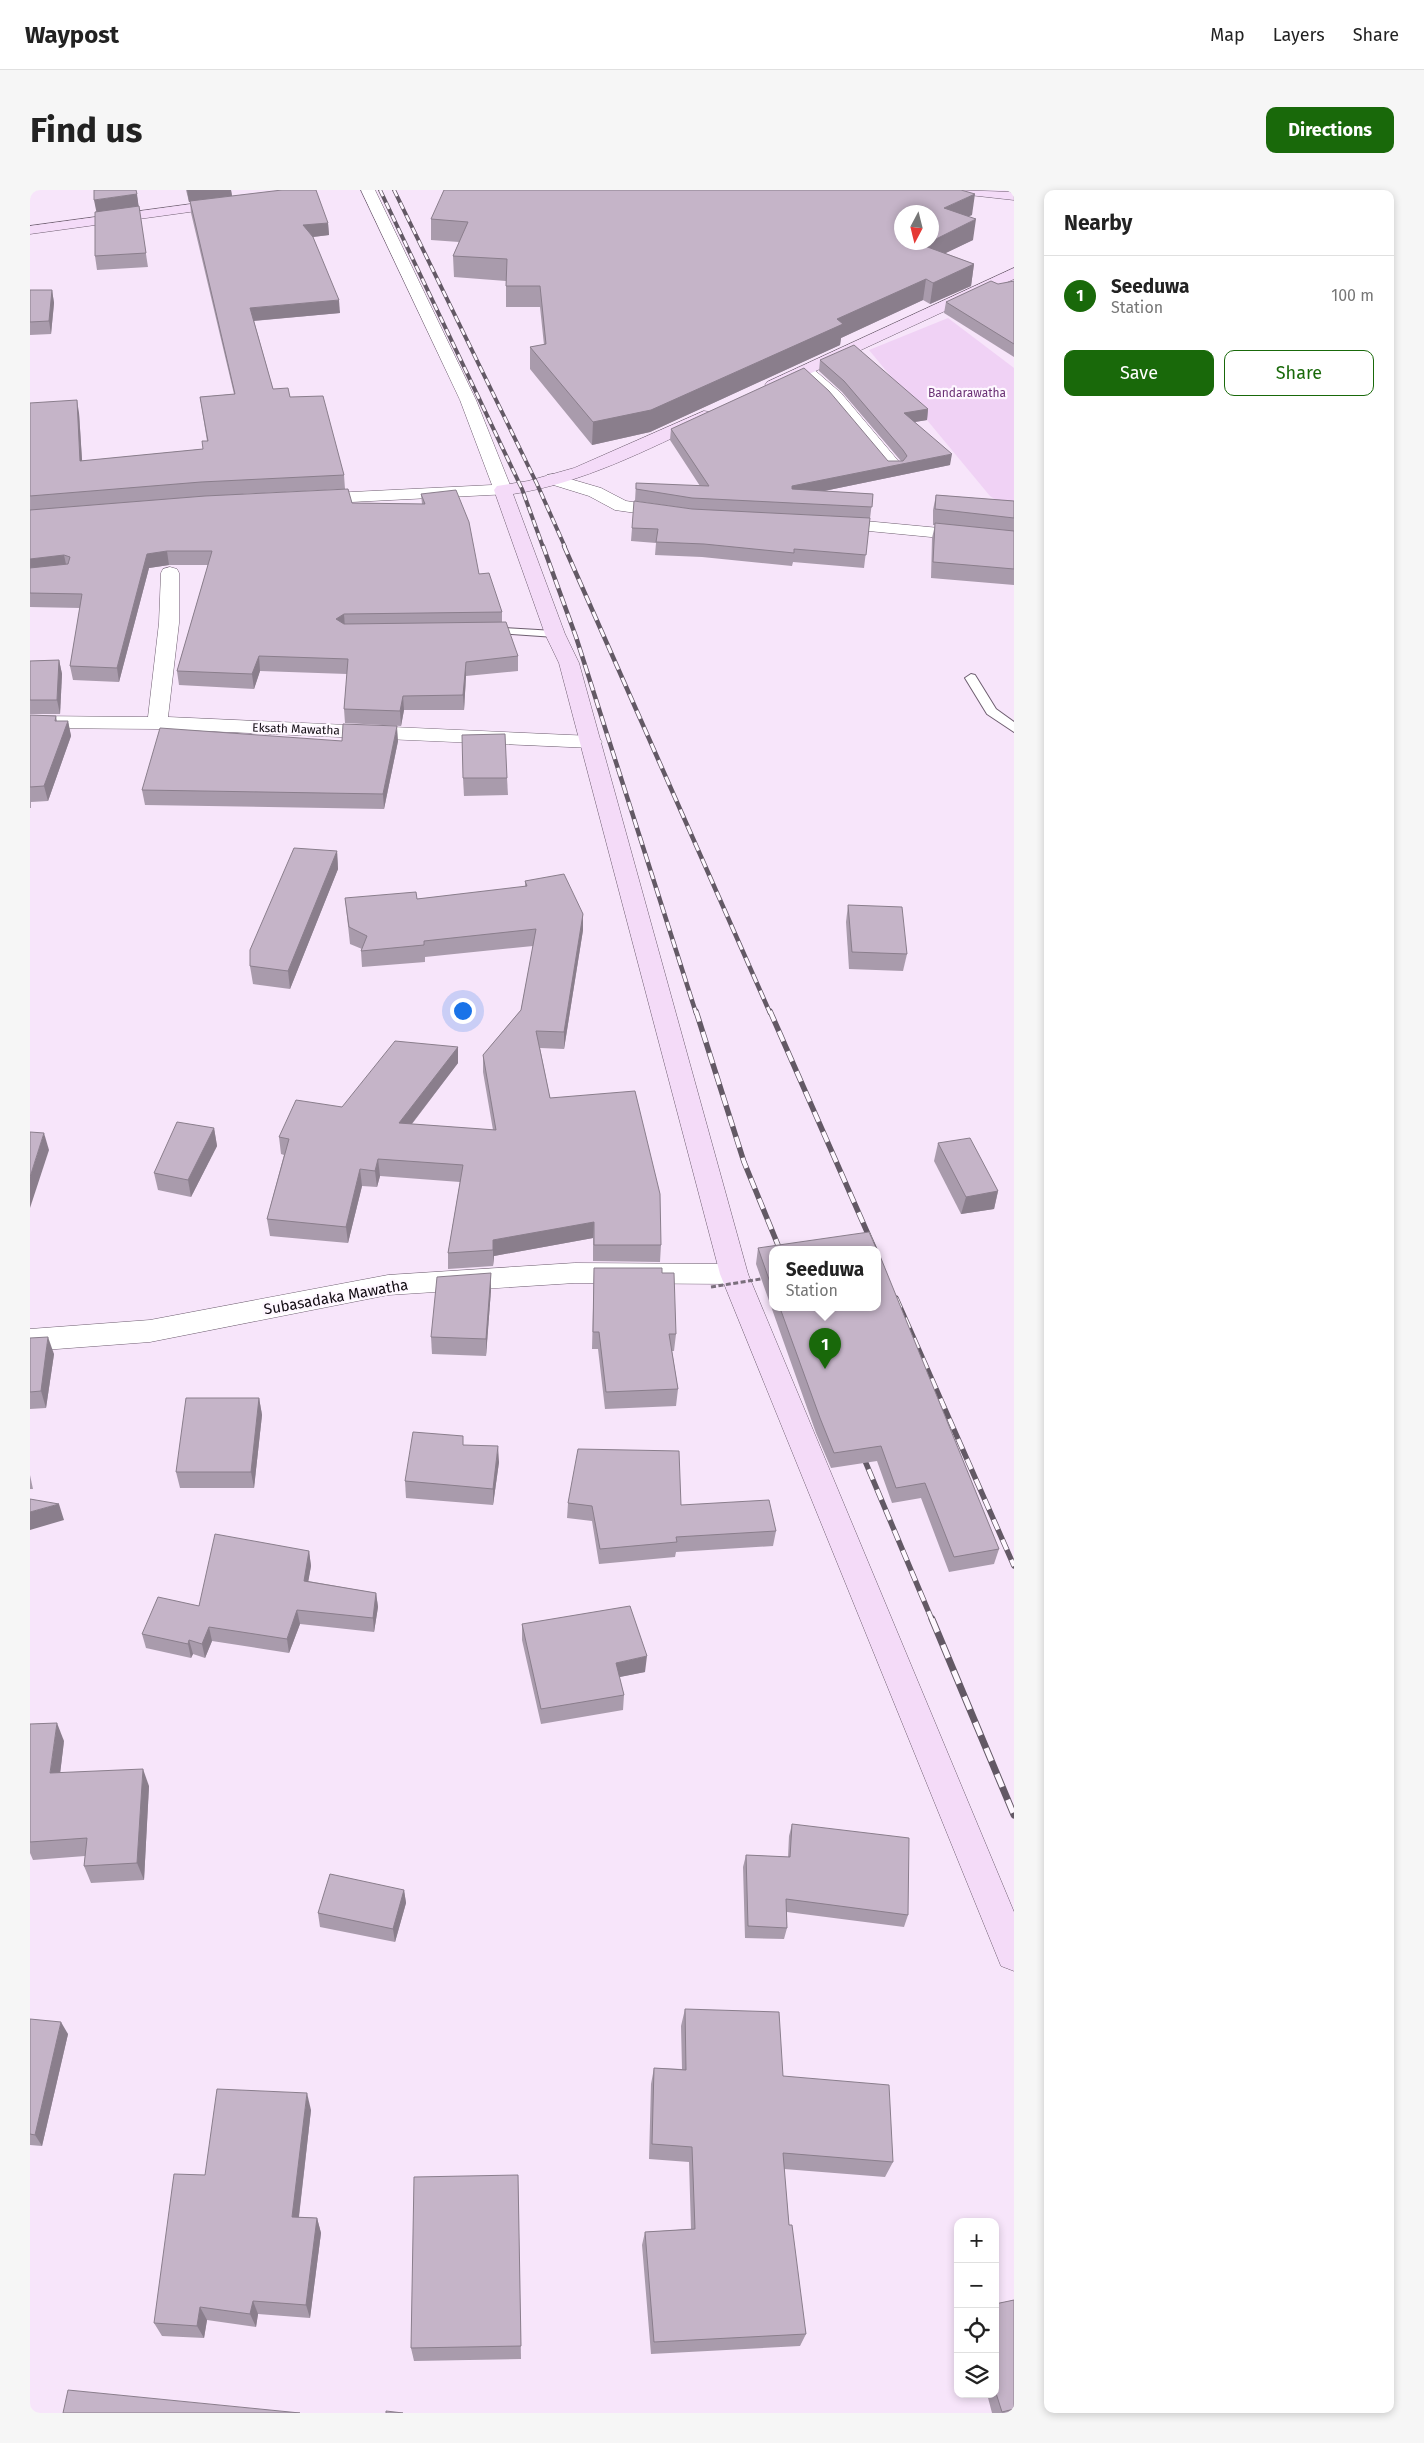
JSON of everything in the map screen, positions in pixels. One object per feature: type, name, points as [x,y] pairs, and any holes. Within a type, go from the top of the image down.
[{"type":"street","points":[[368,190],[468,400],[555,634],[569,663],[592,742],[734,1274],[1014,1954]]},
{"type":"street","points":[[960,190],[1014,196]]},
{"type":"street","points":[[30,230],[239,201]]},
{"type":"street","points":[[761,390],[1012,276]]},
{"type":"street","points":[[805,370],[835,397],[894,467]]},
{"type":"street","points":[[298,500],[522,488],[613,458],[718,410]]},
{"type":"street","points":[[553,479],[596,492],[621,506],[691,516]]},
{"type":"street","points":[[820,523],[1014,540]]},
{"type":"street","points":[[157,723],[169,623],[170,573]]},
{"type":"street","name":"Eksath Mawatha","points":[[30,722],[157,723],[592,742]]},
{"type":"street","name":"Subasadaka Mawatha","points":[[30,1340],[150,1331],[388,1285],[575,1273],[734,1274]]},
{"type":"lane","points":[[477,630],[555,634]]},
{"type":"lane","points":[[971,678],[991,711],[1014,728]]},
{"type":"path","points":[[710,1287],[761,1279]]},
{"type":"green space","name":"Bandarawatha","points":[[948,318],[1014,368],[1014,512],[990,496],[869,350]]},
{"type":"building","points":[[94,190],[136,190],[137,194],[94,200]]},
{"type":"building","points":[[282,190],[316,190],[328,223],[303,225],[313,237],[339,300],[250,308],[273,389],[288,388],[290,397],[323,396],[344,475],[201,482],[30,496],[30,403],[77,400],[80,461],[203,449],[202,441],[208,441],[200,397],[235,394],[190,201]]},
{"type":"building","points":[[444,190],[961,190],[975,194],[944,208],[976,219],[939,238],[939,205],[894,205],[894,250],[936,250],[974,264],[933,283],[926,279],[837,319],[843,324],[651,410],[593,422],[530,347],[546,344],[540,286],[506,286],[507,259],[453,256],[468,222],[431,219]]},
{"type":"building","points":[[139,206],[146,253],[95,256],[95,212]]},
{"type":"building","points":[[991,281],[998,284],[1014,281],[1014,344],[946,302]]},
{"type":"building","points":[[30,290],[52,290],[49,321],[30,322]]},
{"type":"building","points":[[854,345],[928,409],[904,413],[952,454],[792,486],[792,489],[873,494],[872,507],[692,498],[636,489],[636,483],[709,486],[671,429],[804,368],[829,391],[888,461],[903,461],[907,456],[903,450],[844,381],[820,360]]},
{"type":"building","points":[[348,489],[352,503],[425,504],[421,494],[456,490],[469,522],[479,574],[489,573],[502,612],[344,614],[336,619],[344,624],[506,622],[518,656],[466,662],[463,695],[403,696],[400,711],[344,709],[348,659],[259,656],[252,674],[177,671],[212,551],[167,551],[147,554],[117,668],[70,666],[82,594],[30,593],[30,568],[68,564],[70,557],[64,555],[30,559],[30,510],[205,496]]},
{"type":"building","points":[[936,495],[1014,501],[1014,518],[935,509]]},
{"type":"building","points":[[634,501],[692,509],[870,518],[866,555],[794,549],[794,553],[704,544],[656,542],[658,529],[632,528]]},
{"type":"building","points":[[935,523],[1014,531],[1014,569],[933,562]]},
{"type":"building","points":[[59,660],[57,700],[30,700],[30,661]]},
{"type":"building","points":[[30,715],[56,716],[55,721],[68,721],[44,786],[30,787]]},
{"type":"building","points":[[343,724],[397,726],[383,794],[142,790],[160,728],[342,741]]},
{"type":"building","points":[[505,734],[507,778],[463,778],[462,735]]},
{"type":"building","points":[[294,848],[337,851],[288,971],[250,966],[250,950]]},
{"type":"building","points":[[564,874],[583,914],[564,1032],[536,1031],[550,1098],[635,1091],[660,1194],[661,1245],[594,1245],[594,1222],[493,1240],[493,1250],[448,1253],[463,1165],[378,1159],[375,1171],[360,1169],[346,1227],[267,1219],[289,1139],[279,1137],[296,1100],[342,1107],[395,1041],[458,1047],[399,1123],[496,1130],[483,1055],[521,1010],[536,929],[424,941],[424,945],[361,951],[367,936],[349,927],[345,898],[416,892],[417,899],[527,886],[525,881]]},
{"type":"building","points":[[848,905],[902,907],[907,954],[852,952]]},
{"type":"building","points":[[177,1122],[214,1128],[188,1180],[154,1173]]},
{"type":"building","points":[[30,1132],[44,1133],[30,1177]]},
{"type":"building","points":[[970,1138],[998,1191],[966,1197],[938,1143]]},
{"type":"building","points":[[869,1232],[875,1246],[772,1246]]},
{"type":"building","points":[[769,1246],[769,1279],[758,1248]]},
{"type":"building","points":[[881,1258],[999,1549],[954,1557],[925,1483],[896,1488],[881,1446],[834,1453],[781,1311],[881,1311]]},
{"type":"building","points":[[594,1268],[662,1268],[662,1273],[674,1273],[676,1334],[669,1334],[678,1389],[606,1392],[599,1332],[593,1332]]},
{"type":"building","points":[[491,1273],[486,1339],[431,1337],[437,1277]]},
{"type":"building","points":[[48,1337],[41,1391],[30,1392],[30,1338]]},
{"type":"building","points":[[186,1398],[259,1398],[251,1472],[176,1472]]},
{"type":"building","points":[[413,1432],[463,1436],[463,1445],[498,1446],[493,1489],[405,1481]]},
{"type":"building","points":[[578,1449],[679,1451],[681,1505],[769,1500],[776,1531],[676,1537],[677,1542],[600,1549],[592,1506],[568,1503]]},
{"type":"building","points":[[30,1499],[59,1504],[30,1512]]},
{"type":"building","points":[[215,1534],[309,1551],[304,1581],[376,1593],[373,1618],[297,1610],[287,1639],[209,1627],[202,1644],[189,1640],[188,1644],[142,1634],[158,1597],[199,1606]]},
{"type":"building","points":[[630,1606],[647,1656],[616,1663],[624,1695],[541,1709],[522,1624]]},
{"type":"building","points":[[57,1723],[50,1773],[143,1769],[137,1863],[84,1866],[87,1838],[30,1842],[30,1724]]},
{"type":"building","points":[[792,1824],[909,1838],[908,1915],[786,1899],[787,1928],[748,1926],[746,1855],[790,1857]]},
{"type":"building","points":[[330,1874],[404,1890],[393,1929],[318,1913]]},
{"type":"building","points":[[685,2009],[779,2012],[783,2076],[889,2085],[893,2162],[783,2153],[789,2225],[792,2225],[806,2334],[654,2342],[645,2232],[695,2229],[692,2147],[652,2144],[654,2068],[686,2070]]},
{"type":"building","points":[[30,2019],[61,2022],[35,2135],[30,2134]]},
{"type":"building","points":[[217,2089],[307,2093],[292,2217],[317,2218],[306,2305],[253,2301],[250,2314],[200,2307],[197,2326],[154,2323],[174,2174],[205,2175]]},
{"type":"building","points":[[518,2175],[521,2346],[411,2348],[414,2177]]},
{"type":"building","points":[[1014,2300],[1014,2409],[1002,2412],[998,2398],[999,2303]]},
{"type":"building","points":[[68,2390],[300,2413],[63,2413]]},
{"type":"building","points":[[386,2411],[403,2413],[386,2413]]},
{"type":"railway","points":[[380,190],[522,489],[543,547]]},
{"type":"railway","points":[[394,190],[537,484],[565,547]]},
{"type":"railway","points":[[543,546],[576,637],[696,1013]]},
{"type":"railway","points":[[564,546],[770,1013]]},
{"type":"railway","points":[[696,1011],[744,1162],[778,1246]]},
{"type":"railway","points":[[770,1011],[873,1246]]},
{"type":"railway","points":[[896,1298],[1014,1566]]},
{"type":"railway","points":[[860,1449],[932,1620]]},
{"type":"railway","points":[[932,1619],[1014,1815]]},
{"type":"place","name":"Seeduwa","points":[[825,1369]]}]
